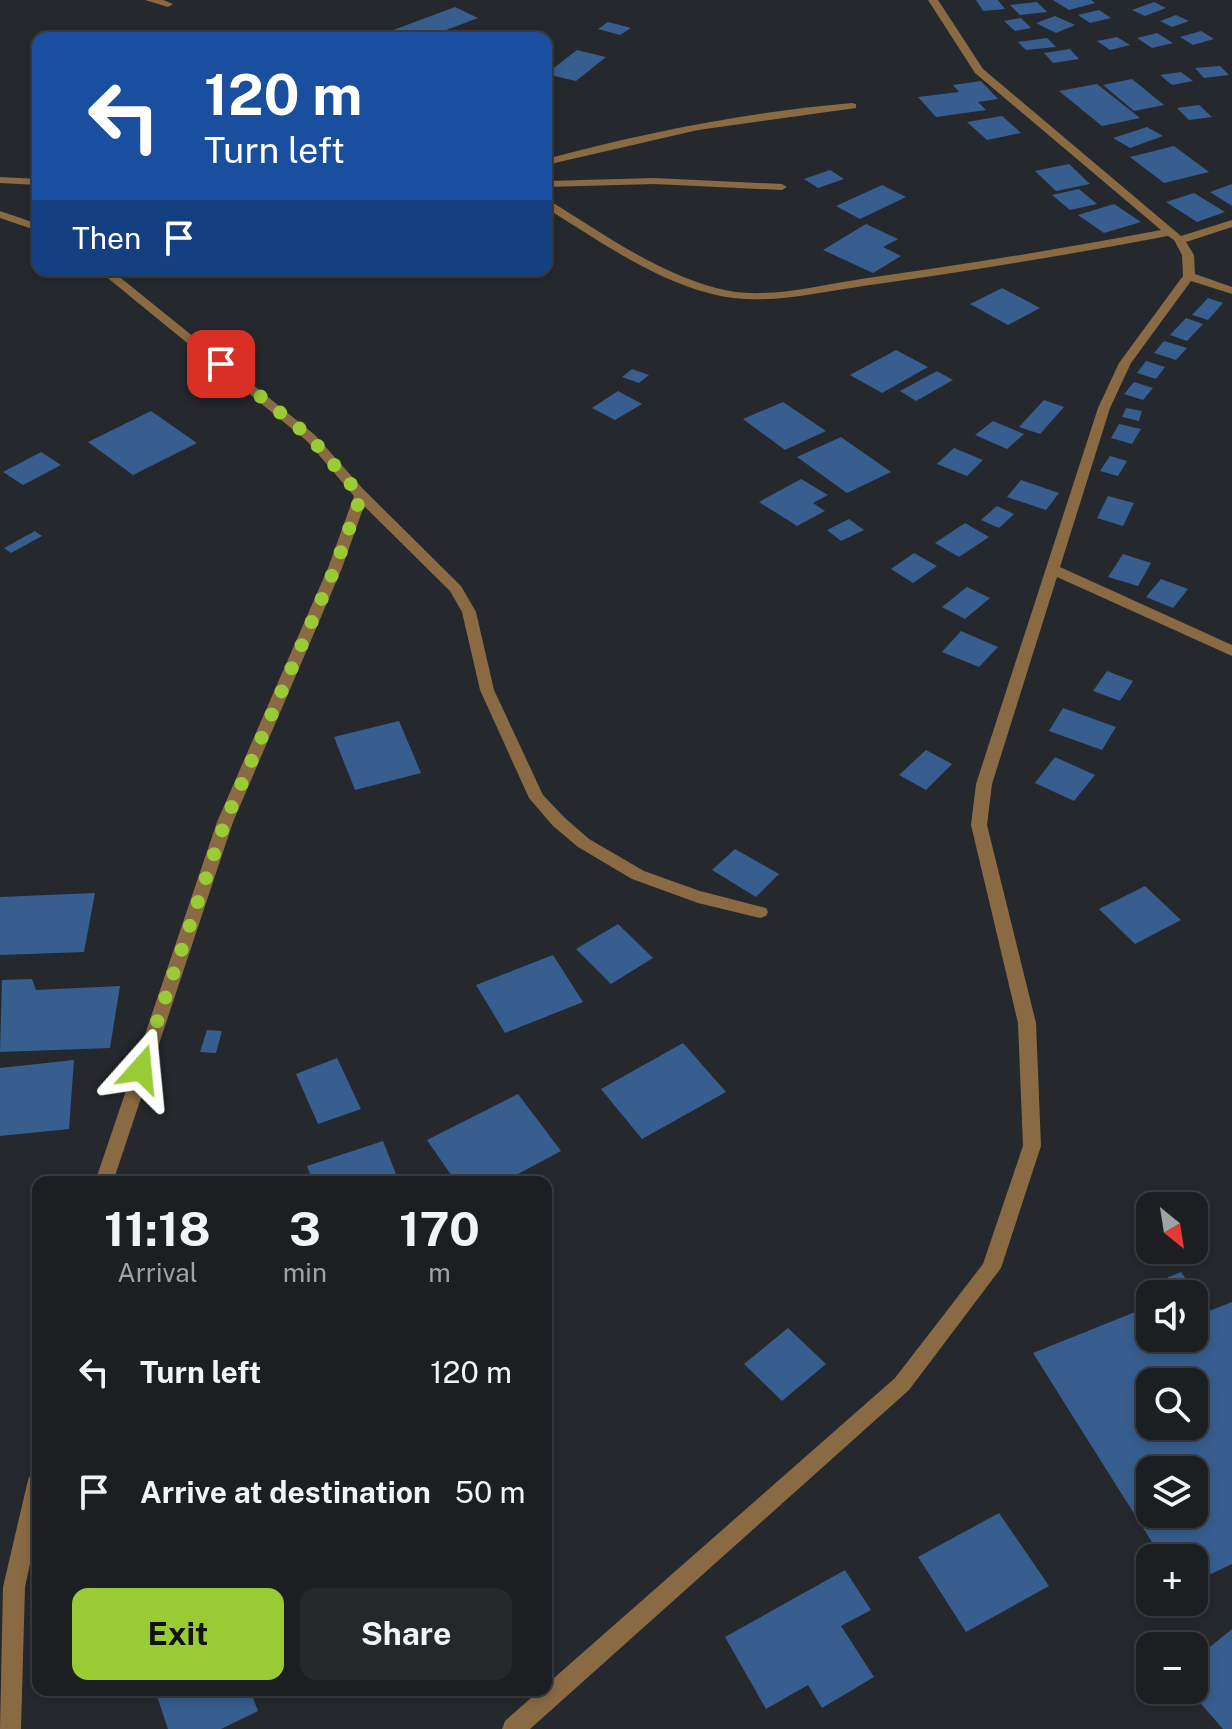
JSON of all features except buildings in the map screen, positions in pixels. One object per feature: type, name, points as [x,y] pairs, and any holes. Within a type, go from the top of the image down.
[{"type":"street","points":[[150,0],[168,4]]},
{"type":"street","points":[[552,1694],[902,1384],[991,1268],[1032,1146],[1027,1023],[979,825],[984,784],[1114,385],[1125,363],[1189,276],[1188,255],[1175,236],[979,71],[933,0]]},
{"type":"street","points":[[552,160],[680,128],[763,113],[852,106]]},
{"type":"street","points":[[0,180],[32,182]]},
{"type":"street","points":[[552,184],[654,181],[782,187]]},
{"type":"street","points":[[552,207],[607,240],[694,284],[715,292],[747,294],[803,291],[1032,259],[1175,236],[1232,223]]},
{"type":"street","points":[[0,214],[32,226]]},
{"type":"street","points":[[110,276],[268,400],[311,438],[361,496],[456,589],[469,612],[487,690],[537,798],[546,810],[611,862],[641,878],[701,900],[760,912]]},
{"type":"street","points":[[1189,276],[1232,291]]},
{"type":"street","points":[[106,1176],[225,822],[335,568],[361,496]]},
{"type":"street","points":[[1052,569],[1232,651]]},
{"type":"street","points":[[10,1729],[6,1636],[32,1507]]},
{"type":"street","points":[[513,1729],[550,1696]]},
{"type":"route","points":[[141,1069],[225,822],[335,568],[361,496],[311,438],[221,364]]}]
